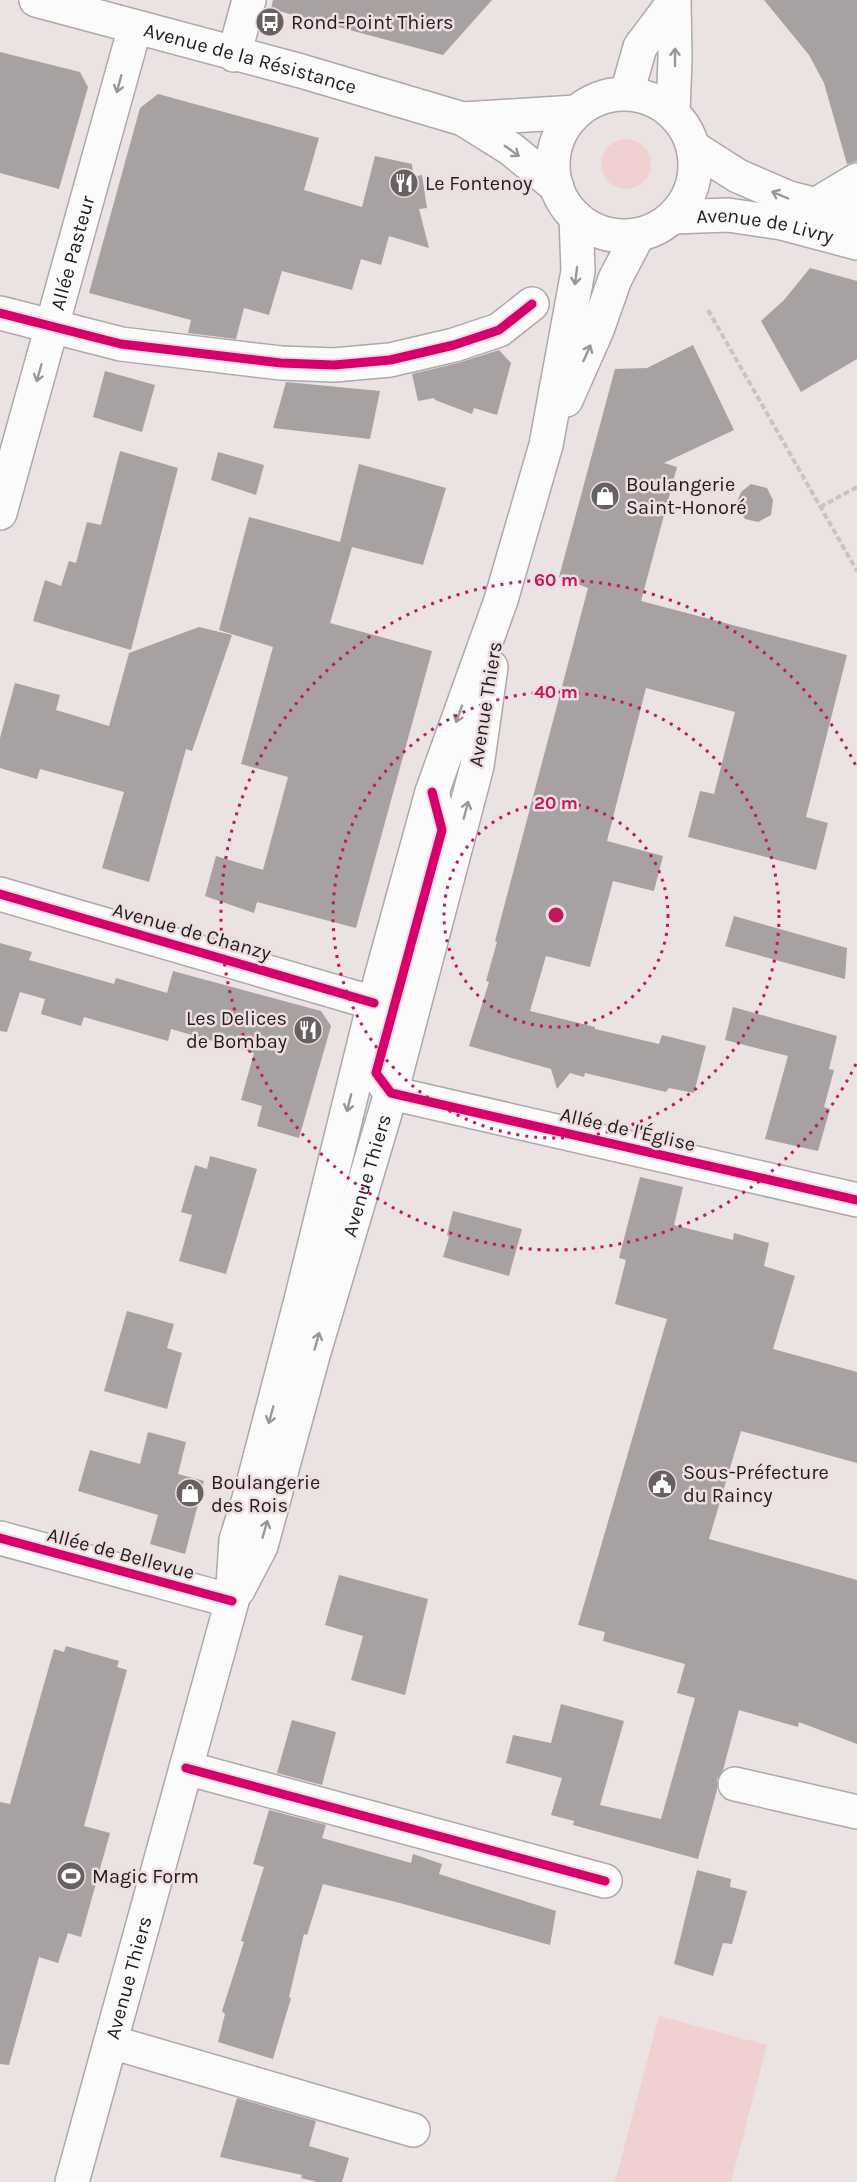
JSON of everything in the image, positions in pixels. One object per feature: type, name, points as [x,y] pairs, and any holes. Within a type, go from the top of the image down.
[{"type":"main road","name":"Avenue de la Résistance","points":[[36,0],[96,8],[135,27],[301,71],[463,119],[511,149],[557,187]]},
{"type":"main road","points":[[234,55],[249,0]]},
{"type":"main road","points":[[627,93],[640,47],[674,2]]},
{"type":"main road","points":[[673,112],[674,2]]},
{"type":"main road","name":"Allée Pasteur","points":[[0,513],[135,27]]},
{"type":"main road","points":[[627,93],[651,98],[673,112],[686,128],[694,148],[696,167],[693,185],[685,203],[673,218],[657,229],[638,235],[615,236],[594,230],[576,217],[564,204],[557,187],[553,167],[555,147],[563,128],[576,112],[591,101],[609,95],[627,93]]},
{"type":"main road","name":"Avenue de la Résistance","points":[[463,119],[576,112]]},
{"type":"main road","name":"Avenue de Livry","points":[[694,148],[738,176],[789,198],[857,215]]},
{"type":"main road","points":[[817,204],[857,180]]},
{"type":"main road","name":"Avenue de Livry","points":[[673,218],[728,214],[782,223],[857,243]]},
{"type":"main road","name":"Avenue Thiers","points":[[72,2182],[232,1601],[236,1540],[251,1492],[301,1300],[374,1003],[432,792],[501,600],[546,445],[578,271],[576,217]]},
{"type":"main road","name":"Avenue Thiers","points":[[546,445],[597,330],[615,279],[638,235]]},
{"type":"main road","points":[[0,313],[121,344],[281,363],[334,365],[390,360],[454,345],[499,330],[532,304]]},
{"type":"main road","name":"Avenue Thiers","points":[[232,1601],[261,1546],[314,1352],[391,1093],[477,766],[501,600]]},
{"type":"main road","points":[[391,1093],[376,1073],[442,830],[432,792]]},
{"type":"main road","name":"Avenue de Chanzy","points":[[0,894],[374,1003]]},
{"type":"main road","name":"Allée de l'Église","points":[[391,1093],[857,1200]]},
{"type":"main road","name":"Allée de Bellevue","points":[[0,1538],[232,1601]]},
{"type":"main road","points":[[186,1768],[605,1881]]},
{"type":"main road","points":[[735,1784],[857,1812]]},
{"type":"main road","points":[[111,2042],[413,2130]]},
{"type":"path","points":[[708,310],[857,571]]},
{"type":"path","points":[[820,507],[857,487]]},
{"type":"shaded area","points":[[626,139],[644,146],[651,164],[644,182],[626,189],[608,182],[601,164],[608,146]]},
{"type":"shaded area","points":[[659,2016],[767,2045],[731,2182],[615,2182]]},
{"type":"building","points":[[273,0],[492,0],[443,55],[271,9]]},
{"type":"building","points":[[764,0],[857,0],[857,161],[847,164],[824,83],[809,55]]},
{"type":"building","points":[[0,52],[80,72],[88,87],[59,189],[0,173]]},
{"type":"building","points":[[158,94],[319,138],[304,190],[362,207],[375,156],[412,164],[413,177],[422,175],[427,208],[419,209],[429,248],[389,236],[381,265],[361,259],[352,290],[282,271],[269,315],[244,308],[236,339],[188,333],[191,320],[89,293],[140,108]]},
{"type":"building","points":[[810,268],[857,281],[857,359],[801,392],[761,321],[784,300]]},
{"type":"building","points":[[693,345],[734,430],[664,463],[677,467],[641,601],[847,655],[806,817],[828,823],[816,870],[688,837],[700,791],[714,794],[735,712],[646,688],[607,841],[663,856],[654,891],[613,881],[590,967],[546,956],[530,1011],[659,1044],[662,1035],[706,1046],[694,1093],[669,1088],[666,1092],[585,1073],[584,1077],[570,1073],[557,1089],[551,1069],[469,1046],[489,982],[486,981],[497,942],[495,941],[588,588],[559,577],[615,369],[647,368]]},
{"type":"building","points":[[499,350],[511,363],[497,415],[474,408],[472,414],[434,398],[418,401],[412,374]]},
{"type":"building","points":[[105,371],[155,385],[142,432],[93,417]]},
{"type":"building","points":[[286,382],[380,391],[370,439],[273,428]]},
{"type":"building","points":[[120,451],[178,468],[131,650],[33,621],[45,580],[61,586],[69,561],[76,563],[87,522],[101,525]]},
{"type":"building","points":[[218,452],[264,465],[256,495],[211,480]]},
{"type":"building","points":[[359,464],[446,488],[423,565],[352,547],[330,623],[432,651],[356,928],[257,902],[254,913],[205,896],[216,856],[263,870],[288,777],[241,764],[273,647],[219,630],[249,517],[340,542]]},
{"type":"building","points":[[751,484],[767,488],[773,500],[771,515],[758,522],[745,519],[736,505],[741,492]]},
{"type":"building","points":[[199,627],[232,635],[192,751],[186,749],[149,882],[102,868],[124,792],[40,769],[37,779],[0,768],[0,738],[15,683],[60,695],[56,710],[109,726],[129,653]]},
{"type":"building","points":[[734,916],[847,948],[845,979],[725,946]]},
{"type":"building","points":[[0,943],[32,952],[29,960],[114,984],[116,978],[167,993],[173,971],[321,1011],[331,1026],[299,1138],[257,1126],[262,1106],[241,1100],[254,1053],[171,1029],[168,1041],[84,1017],[81,1026],[41,1014],[45,999],[20,992],[7,1032],[0,1031]]},
{"type":"building","points":[[733,1007],[837,1036],[829,1069],[834,1070],[824,1107],[830,1109],[818,1151],[765,1139],[788,1056],[725,1040]]},
{"type":"building","points":[[210,1156],[257,1169],[226,1274],[179,1261],[192,1215],[181,1212],[195,1165],[207,1169]]},
{"type":"building","points":[[640,1177],[683,1187],[674,1225],[733,1240],[734,1233],[769,1243],[764,1266],[795,1276],[773,1349],[857,1372],[857,1463],[741,1431],[709,1539],[857,1580],[857,1744],[799,1722],[798,1727],[739,1710],[723,1770],[717,1779],[717,1790],[698,1859],[573,1825],[574,1821],[551,1815],[562,1778],[506,1763],[513,1735],[551,1743],[561,1704],[624,1721],[600,1805],[661,1819],[695,1698],[677,1693],[685,1664],[603,1641],[605,1632],[578,1625],[667,1319],[615,1304],[626,1260],[619,1258]]},
{"type":"building","points":[[453,1211],[522,1229],[509,1276],[443,1257]]},
{"type":"building","points":[[127,1311],[174,1324],[167,1348],[182,1353],[167,1409],[104,1391]]},
{"type":"building","points":[[148,1432],[186,1442],[178,1474],[204,1481],[185,1554],[150,1544],[158,1515],[78,1491],[90,1450],[140,1464]]},
{"type":"building","points":[[339,1575],[428,1599],[405,1695],[351,1680],[363,1636],[325,1625]]},
{"type":"building","points":[[66,1646],[119,1661],[117,1667],[127,1670],[84,1826],[110,1833],[81,1937],[68,1933],[58,1963],[39,1957],[9,2065],[0,2064],[0,1802],[10,1804],[54,1649],[64,1652]]},
{"type":"building","points":[[292,1720],[336,1732],[322,1785],[277,1773]]},
{"type":"building","points":[[269,1810],[326,1825],[322,1838],[411,1863],[413,1854],[442,1864],[439,1874],[556,1911],[550,1945],[323,1884],[307,1935],[304,1934],[289,1997],[291,1998],[273,2059],[218,2042],[225,2014],[222,2011],[244,1942],[241,1941],[264,1867],[253,1864]]},
{"type":"building","points":[[697,1870],[731,1879],[730,1887],[747,1891],[732,1944],[723,1943],[713,1976],[674,1964]]},
{"type":"building","points":[[237,2098],[316,2121],[309,2146],[349,2158],[342,2182],[317,2182],[301,2178],[302,2175],[220,2157]]},
{"type":"cycle path","points":[[0,313],[121,344],[281,363],[334,365],[390,360],[454,345],[499,330],[532,304]]},
{"type":"cycle path","points":[[432,792],[442,830],[376,1073],[391,1093],[857,1200]]},
{"type":"cycle path","points":[[0,894],[374,1003]]},
{"type":"cycle path","points":[[0,1538],[232,1601]]},
{"type":"cycle path","points":[[186,1768],[605,1881]]},
{"type":"place","name":"Rond-Point Thiers","points":[[270,22]]},
{"type":"place","name":"Le Fontenoy","points":[[404,183]]},
{"type":"place","name":"Boulangerie Saint-Honoré","points":[[605,496]]},
{"type":"place","name":"Les Delices de Bombay","points":[[308,1030]]},
{"type":"place","name":"Sous-Préfecture du Raincy","points":[[662,1484]]},
{"type":"place","name":"Boulangerie des Rois","points":[[190,1493]]},
{"type":"place","name":"Magic Form","points":[[71,1876]]}]
